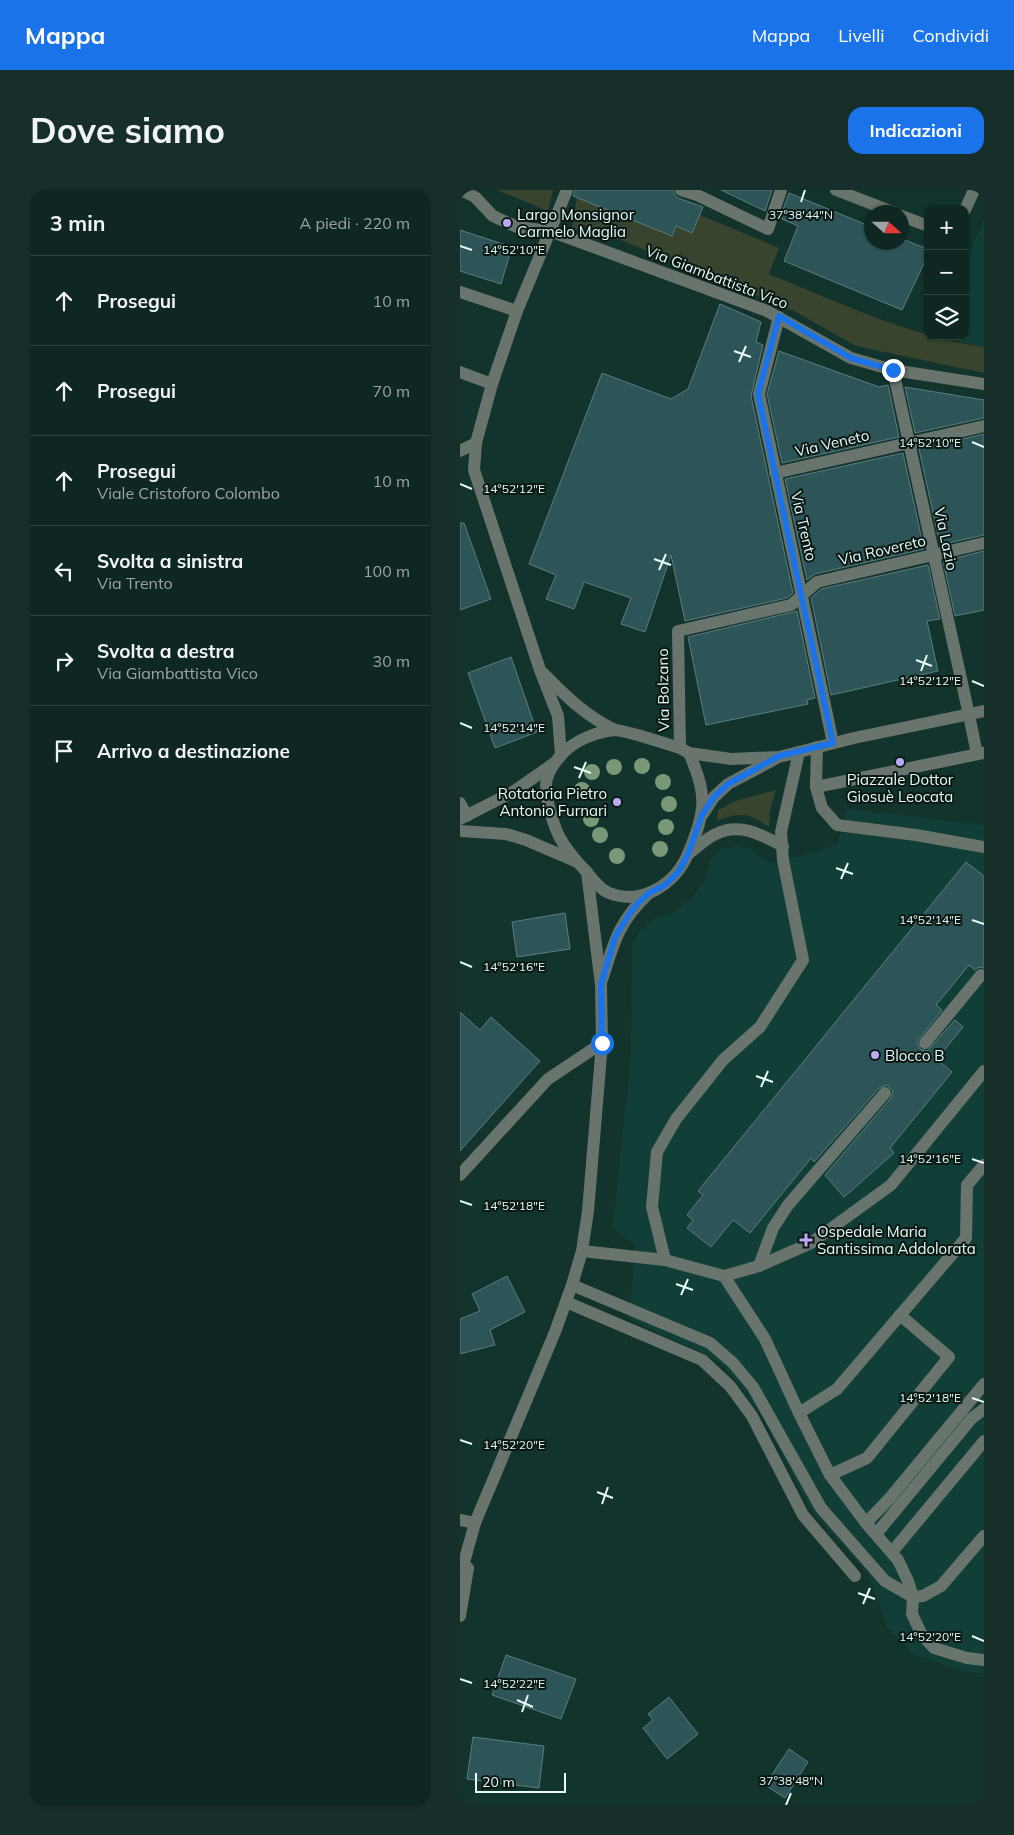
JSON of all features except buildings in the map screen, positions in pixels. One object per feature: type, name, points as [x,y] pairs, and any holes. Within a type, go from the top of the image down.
[{"type":"street","name":"Via Giambattista Vico","points":[[461,190],[475,197],[493,216],[517,227],[550,231],[767,311],[851,358],[893,370],[984,384]]},
{"type":"street","points":[[567,190],[517,311],[492,384],[476,443],[474,470],[540,670],[558,716],[557,759],[546,780],[547,802],[562,842],[577,862],[607,892],[627,897],[649,893],[665,885],[679,871],[688,854],[702,815],[714,797],[728,784],[779,756]]},
{"type":"street","points":[[681,190],[697,195],[768,229],[781,190]]},
{"type":"street","points":[[836,190],[875,205]]},
{"type":"street","points":[[967,205],[974,190]]},
{"type":"street","points":[[909,219],[924,224]]},
{"type":"street","points":[[460,292],[517,311]]},
{"type":"street","name":"Via Trento","points":[[779,316],[758,394],[803,594],[833,743]]},
{"type":"street","name":"Via Lazio","points":[[893,370],[969,714],[981,753]]},
{"type":"street","points":[[460,372],[492,384]]},
{"type":"street","name":"Via Veneto","points":[[776,473],[984,426]]},
{"type":"street","points":[[460,451],[476,443]]},
{"type":"street","name":"Via Rovereto","points":[[678,631],[791,605],[817,582],[984,543]]},
{"type":"street","name":"Via Bolzano","points":[[678,631],[684,750]]},
{"type":"street","points":[[540,670],[581,710],[596,721],[615,730],[684,750],[731,759],[779,756],[984,711]]},
{"type":"street","points":[[460,803],[463,818],[513,792],[557,759],[569,747],[584,738],[615,730]]},
{"type":"street","points":[[817,747],[816,787],[822,808],[837,825],[916,835],[984,848]]},
{"type":"street","points":[[684,750],[698,773],[703,794],[702,815]]},
{"type":"street","points":[[665,1260],[652,1206],[657,1152],[676,1119],[723,1060],[760,1027],[803,960],[783,860],[782,846],[782,832],[799,752]]},
{"type":"street","points":[[816,787],[981,753]]},
{"type":"street","points":[[688,854],[716,834],[745,828],[782,846]]},
{"type":"street","points":[[460,831],[506,834],[526,840],[577,862]]},
{"type":"street","points":[[460,1577],[475,1524],[566,1302],[582,1251],[588,1211],[602,1043],[601,985],[587,872]]},
{"type":"street","points":[[601,985],[615,937],[630,913],[649,893]]},
{"type":"street","points":[[925,1043],[981,974]]},
{"type":"street","points":[[460,1175],[548,1079],[602,1043]]},
{"type":"street","points":[[582,1251],[665,1260],[724,1276],[759,1266],[811,1244],[891,1185],[984,1071]]},
{"type":"street","points":[[759,1266],[773,1228],[788,1204],[885,1093]]},
{"type":"street","points":[[799,1413],[837,1389],[966,1238],[967,1186],[984,1165]]},
{"type":"street","points":[[724,1276],[765,1339],[830,1475],[866,1523],[892,1552],[904,1574],[913,1597],[912,1614],[922,1635],[934,1648],[966,1658],[984,1660]]},
{"type":"street","points":[[572,1285],[710,1344],[733,1363],[753,1387],[821,1508],[885,1581],[913,1597],[923,1596],[941,1586],[984,1536]]},
{"type":"street","points":[[566,1302],[702,1360],[714,1369],[730,1386],[752,1416],[803,1514],[856,1576]]},
{"type":"street","points":[[830,1475],[867,1458],[949,1357],[900,1315]]},
{"type":"street","points":[[866,1523],[889,1499],[984,1384]]},
{"type":"street","points":[[876,1534],[972,1418],[984,1410]]},
{"type":"street","points":[[892,1552],[984,1441]]},
{"type":"street","points":[[460,1520],[475,1524]]},
{"type":"street","points":[[460,1616],[475,1524]]},
{"type":"shaded area","points":[[984,220],[984,347],[952,340],[969,340],[969,254]]},
{"type":"shaded area","name":"Ospedale Maria Santissima Addolorata","points":[[848,809],[984,825],[984,1674],[959,1670],[913,1654],[887,1627],[869,1574],[812,1512],[763,1418],[740,1385],[721,1364],[703,1353],[628,1319],[635,1243],[621,1237],[613,1226],[631,1055],[632,945],[640,931],[654,919],[675,911],[693,897],[704,881],[712,856],[720,849],[738,846],[752,850],[770,863],[811,854],[837,844]]},
{"type":"green space","points":[[497,190],[553,190],[548,211]]},
{"type":"green space","points":[[577,197],[671,236],[676,226],[692,233],[700,215],[779,248],[769,274],[848,307],[924,334],[924,340],[948,340],[984,347],[984,373],[856,346],[794,311],[584,225],[582,231],[572,228]]},
{"type":"green space","points":[[776,790],[770,810],[769,827],[755,818],[744,815],[732,816],[717,821],[718,810],[735,801]]},
{"type":"place","name":"Largo Monsignor Carmelo Maglia","points":[[507,223]]},
{"type":"place","name":"Piazzale Dottor Giosuè Leocata","points":[[900,762]]},
{"type":"place","name":"Rotatoria Pietro Antonio Furnari","points":[[617,802]]},
{"type":"place","name":"Blocco B","points":[[875,1055]]},
{"type":"place","name":"Ospedale Maria Santissima Addolorata","points":[[806,1240]]},
{"type":"route","points":[[602,1043],[601,985],[615,937],[638,903],[649,893],[665,885],[679,871],[688,854],[702,815],[714,797],[728,784],[779,756],[833,743],[803,594],[758,394],[779,316],[851,358],[893,370]]}]
